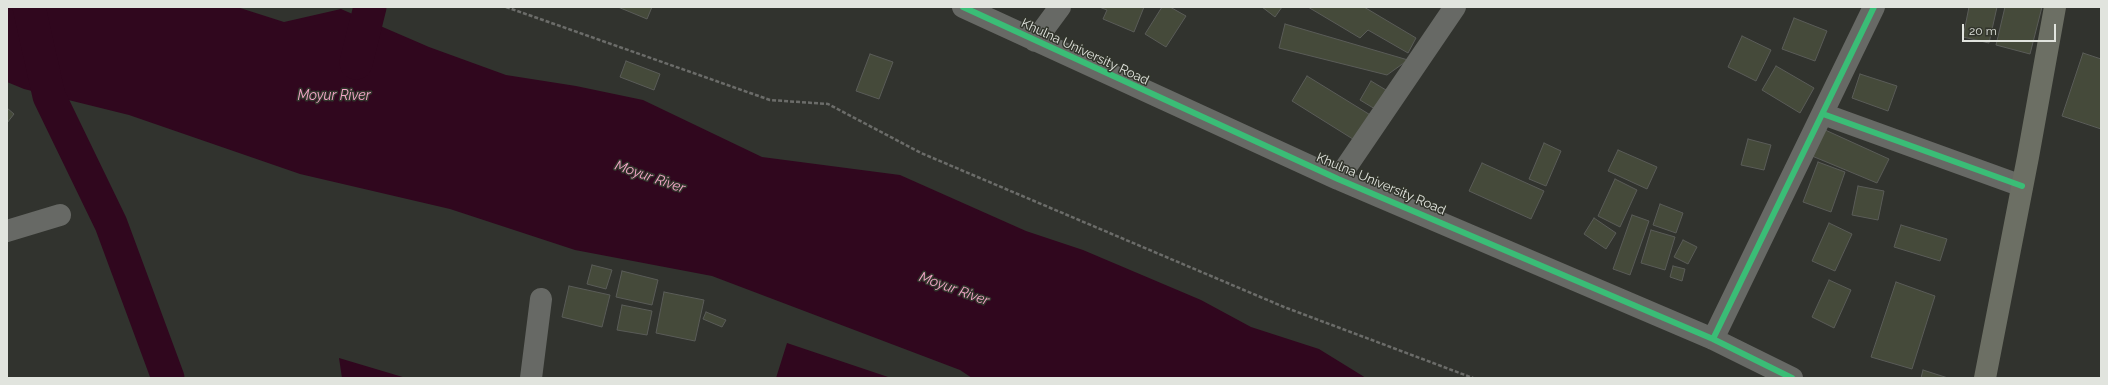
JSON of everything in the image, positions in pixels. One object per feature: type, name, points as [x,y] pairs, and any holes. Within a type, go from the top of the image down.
[{"type":"main road","points":[[1985,378],[2055,7]]},
{"type":"street","name":"Khulna University Road","points":[[963,7],[1338,178],[1713,339],[1792,378]]},
{"type":"street","points":[[1035,41],[1060,7]]},
{"type":"street","points":[[1338,178],[1455,7]]},
{"type":"street","points":[[1713,339],[1874,7]]},
{"type":"street","points":[[1823,114],[2022,186]]},
{"type":"street","points":[[7,231],[60,215]]},
{"type":"street","points":[[531,378],[542,299]]},
{"type":"path","points":[[506,7],[770,100],[828,104],[921,153],[1284,307],[1473,378]]},
{"type":"water","name":"Moyur River","points":[[7,7],[237,7],[284,22],[341,9],[429,47],[506,75],[576,86],[643,100],[762,157],[900,175],[1026,231],[1083,250],[1201,300],[1251,327],[1319,349],[1366,378],[972,378],[960,370],[712,276],[575,250],[450,209],[300,174],[129,115],[24,89],[7,82]]},
{"type":"water","points":[[787,343],[891,378],[776,378]]},
{"type":"water","points":[[339,358],[406,378],[342,378]]},
{"type":"building","points":[[618,7],[652,7],[647,19]]},
{"type":"building","points":[[1099,7],[1144,7],[1134,32],[1103,19],[1107,10]]},
{"type":"building","points":[[1162,7],[1170,7],[1186,16],[1166,47],[1145,34]]},
{"type":"building","points":[[1262,7],[1282,7],[1275,17]]},
{"type":"building","points":[[1308,7],[1364,7],[1416,38],[1408,53],[1368,30],[1360,38]]},
{"type":"building","points":[[1969,7],[1997,7],[1989,43],[1963,37]]},
{"type":"building","points":[[2005,7],[2042,7],[2030,54],[1996,45]]},
{"type":"building","points":[[1794,18],[1827,31],[1815,61],[1782,49]]},
{"type":"building","points":[[1285,24],[1408,60],[1387,75],[1279,48]]},
{"type":"building","points":[[1742,36],[1771,50],[1756,81],[1728,67]]},
{"type":"building","points":[[2083,53],[2101,59],[2101,129],[2062,116]]},
{"type":"building","points":[[870,54],[893,62],[879,99],[856,91]]},
{"type":"building","points":[[626,61],[660,74],[654,90],[620,77]]},
{"type":"building","points":[[1776,66],[1814,88],[1800,113],[1762,90]]},
{"type":"building","points":[[1860,74],[1897,86],[1888,111],[1852,98]]},
{"type":"building","points":[[1307,76],[1372,116],[1356,141],[1292,101]]},
{"type":"building","points":[[1371,81],[1386,90],[1375,109],[1360,100]]},
{"type":"building","points":[[7,108],[14,114],[7,123]]},
{"type":"building","points":[[1823,129],[1889,159],[1877,183],[1812,156]]},
{"type":"building","points":[[1748,139],[1771,145],[1764,170],[1741,165]]},
{"type":"building","points":[[1544,143],[1561,151],[1546,186],[1529,179]]},
{"type":"building","points":[[1618,150],[1657,167],[1647,189],[1608,171]]},
{"type":"building","points":[[1818,162],[1845,172],[1831,212],[1803,202]]},
{"type":"building","points":[[1482,163],[1544,191],[1531,219],[1469,191]]},
{"type":"building","points":[[1615,179],[1637,190],[1620,227],[1598,216]]},
{"type":"building","points":[[1858,186],[1884,191],[1878,220],[1852,215]]},
{"type":"building","points":[[1660,204],[1683,213],[1676,233],[1653,225]]},
{"type":"building","points":[[1632,215],[1649,221],[1630,275],[1613,269]]},
{"type":"building","points":[[1594,218],[1616,233],[1606,249],[1584,234]]},
{"type":"building","points":[[1829,223],[1852,234],[1835,271],[1812,261]]},
{"type":"building","points":[[1901,225],[1947,239],[1940,261],[1894,247]]},
{"type":"building","points":[[1651,230],[1675,237],[1665,270],[1641,263]]},
{"type":"building","points":[[1683,240],[1697,247],[1688,264],[1674,257]]},
{"type":"building","points":[[592,265],[612,270],[606,289],[587,284]]},
{"type":"building","points":[[1673,266],[1685,269],[1682,281],[1670,277]]},
{"type":"building","points":[[622,271],[658,280],[652,305],[616,297]]},
{"type":"building","points":[[1829,280],[1851,290],[1834,328],[1812,317]]},
{"type":"building","points":[[1896,282],[1935,296],[1912,369],[1871,357]]},
{"type":"building","points":[[569,286],[610,295],[602,327],[562,317]]},
{"type":"building","points":[[664,292],[704,300],[695,341],[656,333]]},
{"type":"building","points":[[622,305],[652,311],[647,335],[617,330]]},
{"type":"building","points":[[706,312],[726,320],[722,327],[703,319]]},
{"type":"building","points":[[1923,370],[1948,378],[1921,378]]},
{"type":"waterway","points":[[29,7],[49,96],[111,224],[168,378]]},
{"type":"waterway","points":[[356,63],[370,7]]},
{"type":"cycle path","points":[[963,7],[1338,179],[1713,339],[1792,378]]},
{"type":"cycle path","points":[[1713,339],[1874,7]]},
{"type":"cycle path","points":[[1823,114],[2022,186]]}]
